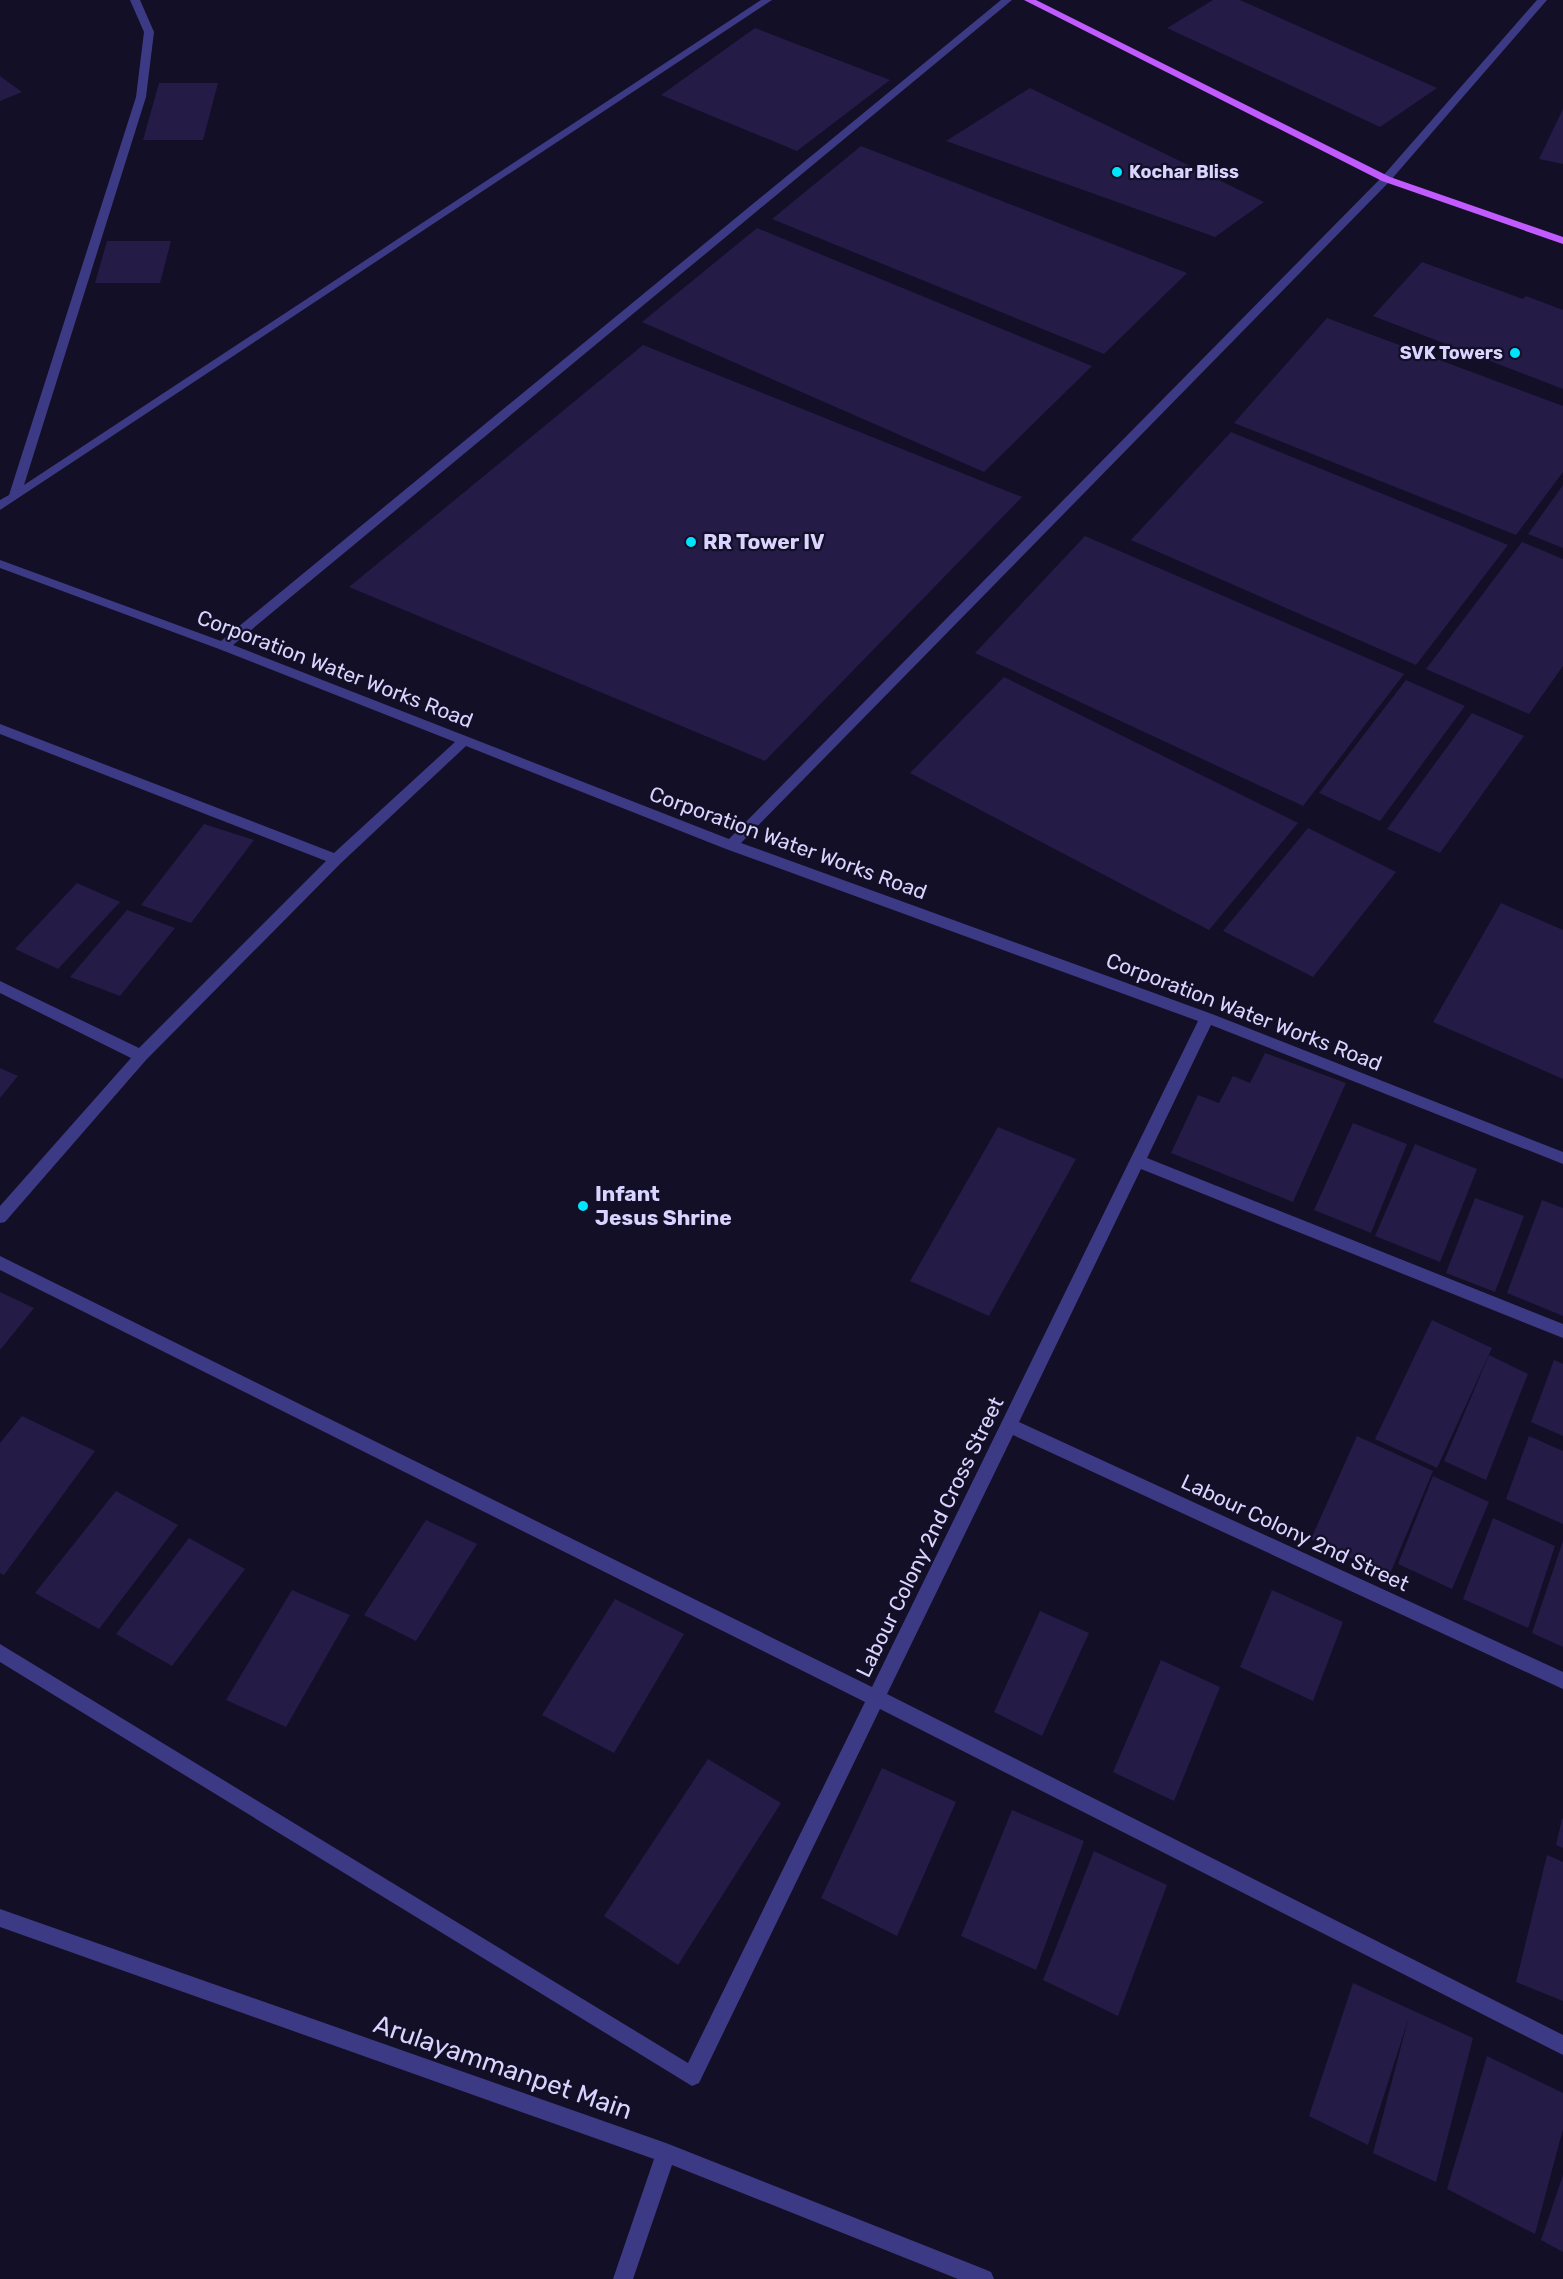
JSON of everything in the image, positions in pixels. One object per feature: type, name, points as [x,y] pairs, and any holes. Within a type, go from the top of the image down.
[{"type":"main road","points":[[1029,0],[1386,179],[1563,241]]},
{"type":"street","points":[[14,497],[141,97],[149,32],[135,0]]},
{"type":"street","points":[[0,506],[767,0]]},
{"type":"street","points":[[224,646],[1006,0]]},
{"type":"street","points":[[731,845],[1386,179],[1542,0]]},
{"type":"street","name":"Corporation Water Works Road","points":[[0,564],[224,646],[463,742],[731,845],[1207,1018],[1563,1158]]},
{"type":"street","points":[[0,729],[336,859]]},
{"type":"street","points":[[0,1217],[141,1056],[336,859],[463,742]]},
{"type":"street","points":[[0,987],[141,1056]]},
{"type":"street","name":"Labour Colony 2nd Cross Street","points":[[0,1652],[692,2076],[1207,1018]]},
{"type":"street","points":[[1138,1161],[1563,1331]]},
{"type":"street","points":[[0,1263],[876,1698],[1563,2045]]},
{"type":"street","name":"Labour Colony 2nd Street","points":[[1009,1425],[1563,1681]]},
{"type":"street","name":"Arulayammanpet Main","points":[[0,1918],[666,2153],[984,2279]]},
{"type":"street","points":[[623,2279],[666,2153]]},
{"type":"building","points":[[1213,0],[1240,0],[1437,88],[1380,127],[1167,28]]},
{"type":"building","points":[[755,28],[890,80],[797,151],[661,95]]},
{"type":"building","points":[[0,76],[22,92],[0,101]]},
{"type":"building","points":[[159,83],[218,83],[203,140],[143,140]]},
{"type":"building","name":"Kochar Bliss","points":[[1030,88],[1264,202],[1215,237],[946,141]]},
{"type":"building","points":[[1563,109],[1563,164],[1539,159]]},
{"type":"building","points":[[861,146],[1187,273],[1104,354],[772,219]]},
{"type":"building","points":[[757,228],[1092,366],[984,472],[642,322]]},
{"type":"building","points":[[107,241],[171,241],[160,283],[95,283]]},
{"type":"building","name":"SVK Towers","points":[[1422,262],[1523,299],[1526,296],[1563,310],[1563,389],[1373,316]]},
{"type":"building","points":[[1327,318],[1563,406],[1563,472],[1516,535],[1234,423]]},
{"type":"building","name":"RR Tower IV","points":[[643,345],[1022,497],[765,761],[349,587]]},
{"type":"building","points":[[1231,432],[1508,545],[1416,665],[1131,540]]},
{"type":"building","points":[[1563,485],[1563,548],[1528,534]]},
{"type":"building","points":[[1085,536],[1404,674],[1303,806],[975,653]]},
{"type":"building","points":[[1522,542],[1563,559],[1563,666],[1529,714],[1426,669]]},
{"type":"building","points":[[1004,677],[1298,823],[1209,930],[910,773]]},
{"type":"building","points":[[1406,680],[1465,706],[1380,821],[1319,793]]},
{"type":"building","points":[[1472,713],[1524,736],[1440,853],[1387,829]]},
{"type":"building","points":[[204,824],[254,840],[191,923],[141,905]]},
{"type":"building","points":[[1308,828],[1396,872],[1313,977],[1223,931]]},
{"type":"building","points":[[77,883],[120,902],[58,969],[15,949]]},
{"type":"building","points":[[1501,903],[1563,930],[1563,1079],[1433,1022]]},
{"type":"building","points":[[127,910],[175,928],[120,996],[70,977]]},
{"type":"building","points":[[1265,1053],[1346,1083],[1293,1202],[1171,1153],[1198,1095],[1219,1103],[1233,1076],[1250,1083]]},
{"type":"building","points":[[0,1068],[18,1076],[0,1098]]},
{"type":"building","points":[[1353,1123],[1407,1144],[1371,1233],[1314,1210]]},
{"type":"building","points":[[998,1127],[1076,1159],[989,1316],[910,1281]]},
{"type":"building","points":[[1415,1144],[1477,1169],[1440,1262],[1375,1236]]},
{"type":"building","points":[[1475,1198],[1524,1216],[1495,1292],[1446,1273]]},
{"type":"building","points":[[1542,1200],[1563,1208],[1563,1316],[1507,1293]]},
{"type":"building","points":[[0,1292],[34,1308],[0,1350]]},
{"type":"building","points":[[1432,1320],[1492,1348],[1437,1468],[1375,1439]]},
{"type":"building","points":[[1489,1355],[1528,1374],[1486,1480],[1444,1461]]},
{"type":"building","points":[[1554,1360],[1563,1364],[1563,1436],[1531,1422]]},
{"type":"building","points":[[22,1416],[95,1451],[4,1575],[0,1573],[0,1443]]},
{"type":"building","points":[[1357,1436],[1433,1471],[1389,1576],[1311,1539]]},
{"type":"building","points":[[1529,1436],[1563,1451],[1563,1524],[1506,1499]]},
{"type":"building","points":[[1433,1476],[1489,1502],[1452,1589],[1398,1564]]},
{"type":"building","points":[[116,1491],[178,1525],[99,1629],[35,1593]]},
{"type":"building","points":[[1493,1518],[1555,1546],[1528,1628],[1463,1599]]},
{"type":"building","points":[[426,1520],[477,1544],[416,1641],[364,1615]]},
{"type":"building","points":[[189,1538],[245,1569],[172,1666],[116,1634]]},
{"type":"building","points":[[1563,1541],[1563,1647],[1532,1633]]},
{"type":"building","points":[[292,1590],[350,1615],[286,1727],[226,1700]]},
{"type":"building","points":[[1272,1590],[1343,1622],[1313,1701],[1240,1667]]},
{"type":"building","points":[[615,1599],[684,1634],[614,1753],[542,1715]]},
{"type":"building","points":[[1040,1611],[1089,1633],[1042,1736],[994,1712]]},
{"type":"building","points":[[1161,1660],[1220,1687],[1174,1801],[1113,1772]]},
{"type":"building","points":[[708,1759],[781,1803],[678,1965],[604,1916]]},
{"type":"building","points":[[882,1768],[956,1802],[897,1936],[821,1898]]},
{"type":"building","points":[[1012,1810],[1084,1841],[1036,1970],[961,1936]]},
{"type":"building","points":[[1563,1819],[1563,1848],[1556,1845]]},
{"type":"building","points":[[1094,1851],[1167,1885],[1118,2016],[1043,1980]]},
{"type":"building","points":[[1547,1855],[1563,1862],[1563,2001],[1516,1982]]},
{"type":"building","points":[[1353,1983],[1473,2038],[1436,2182],[1373,2153],[1408,2020],[1368,2145],[1309,2116]]},
{"type":"building","points":[[1487,2056],[1563,2093],[1563,2129],[1535,2234],[1447,2189]]},
{"type":"building","points":[[1563,2175],[1563,2252],[1541,2240]]},
{"type":"place","name":"Kochar Bliss","points":[[1117,172]]},
{"type":"place","name":"SVK Towers","points":[[1515,353]]},
{"type":"place","name":"RR Tower IV","points":[[691,542]]},
{"type":"place","name":"Infant Jesus Shrine","points":[[583,1206]]}]
